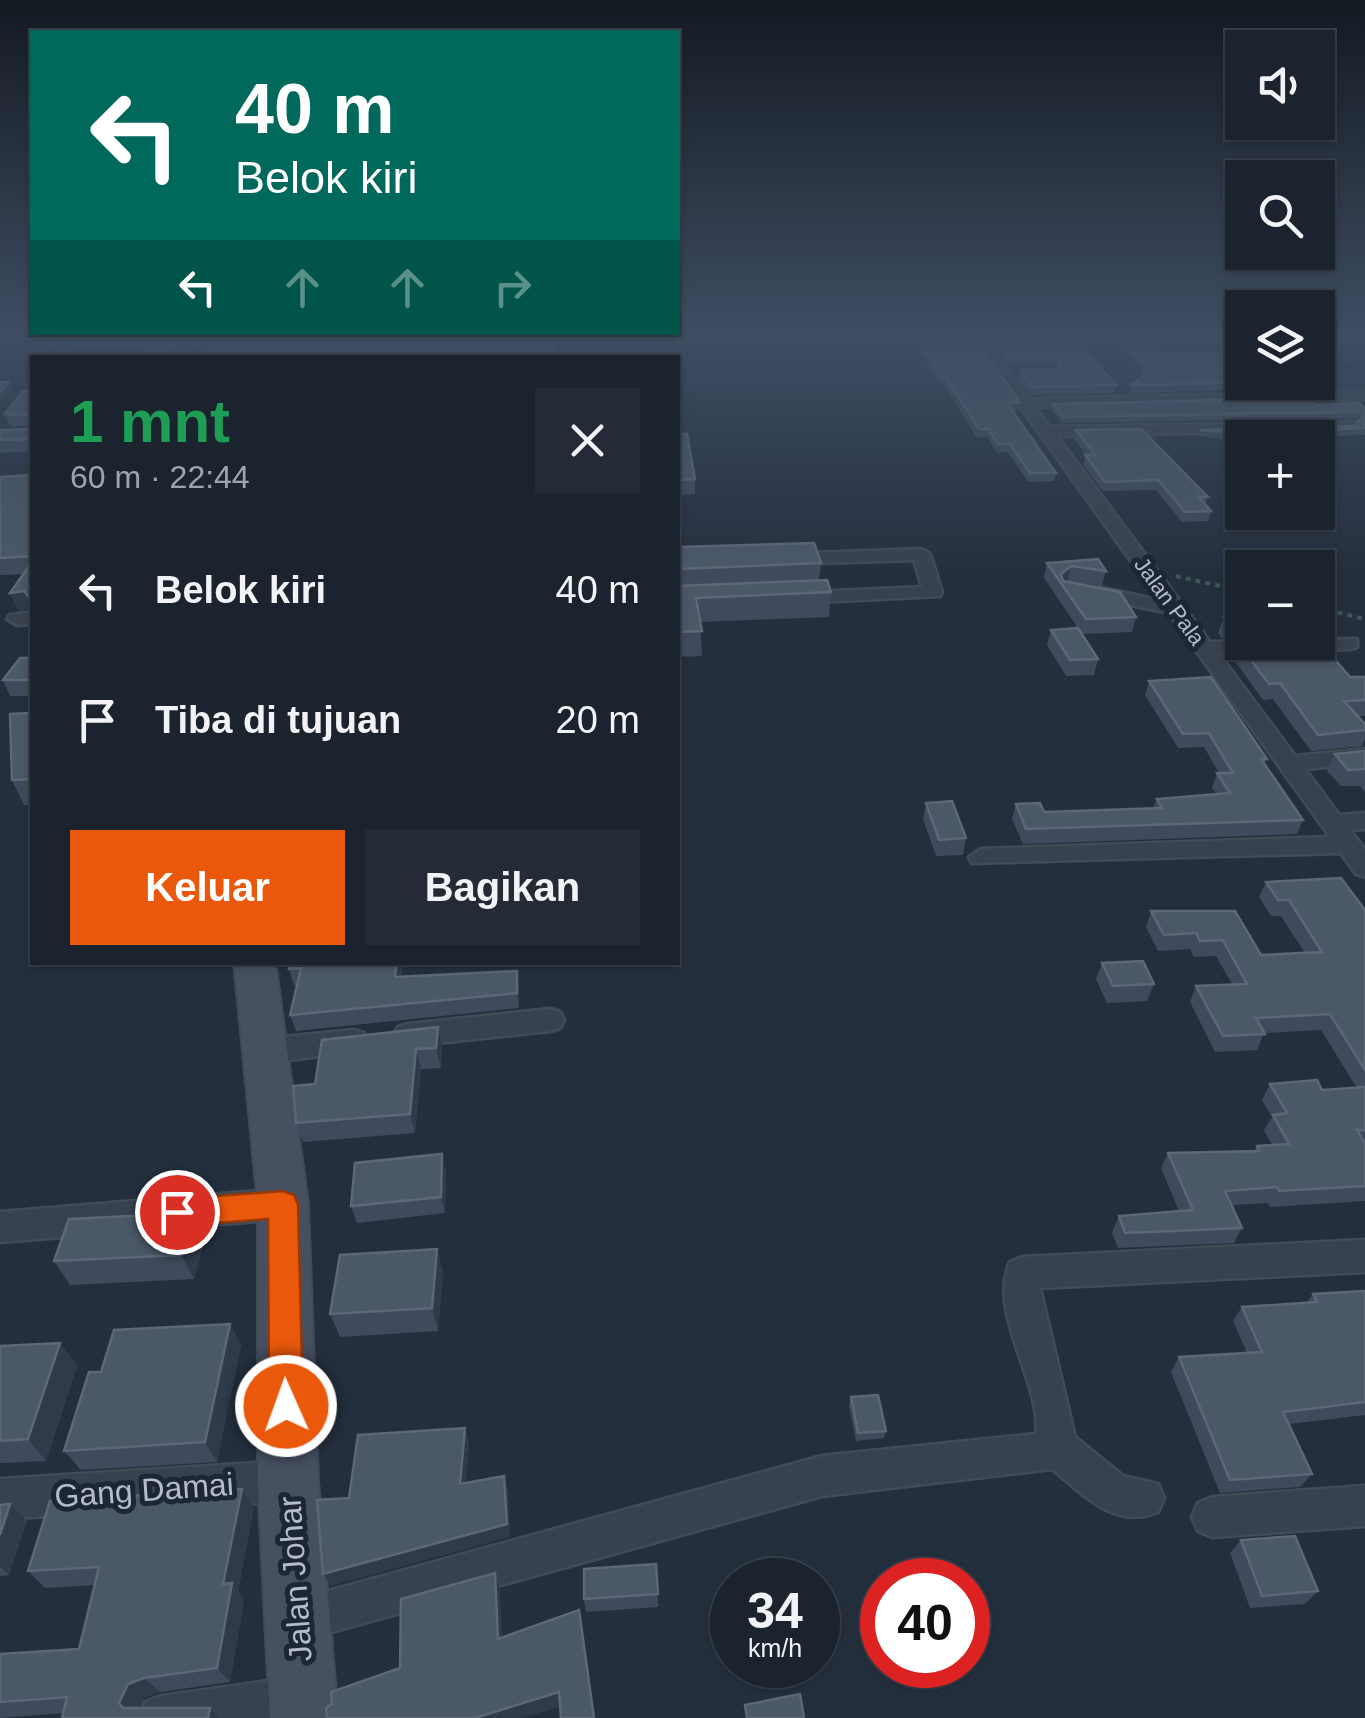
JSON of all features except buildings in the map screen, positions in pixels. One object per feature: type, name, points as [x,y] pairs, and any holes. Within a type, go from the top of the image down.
[{"type":"street","name":"Jalan Pala","points":[[1036,415],[1365,868]]},
{"type":"street","points":[[1053,439],[1352,426]]},
{"type":"street","points":[[1053,439],[1225,441]]},
{"type":"street","points":[[771,560],[921,554],[933,592],[774,598]]},
{"type":"street","points":[[1070,590],[1176,609]]},
{"type":"street","points":[[1204,648],[1350,643]]},
{"type":"street","points":[[1290,764],[1365,756]]},
{"type":"street","points":[[1334,823],[1365,821]]},
{"type":"street","points":[[980,856],[1349,844]]},
{"type":"street","name":"Jalan Johar","points":[[254,965],[283,1204],[288,1481],[304,1708]]},
{"type":"street","points":[[264,1051],[550,1020]]},
{"type":"street","points":[[0,1227],[283,1204]]},
{"type":"street","points":[[298,1620],[822,1476],[1043,1452],[1054,1445],[1057,1430],[1023,1301],[1022,1273],[1365,1256]]},
{"type":"street","points":[[1054,1445],[1115,1495],[1144,1498]]},
{"type":"street","name":"Gang Damai","points":[[0,1499],[288,1481]]},
{"type":"street","points":[[1212,1517],[1365,1506]]},
{"type":"street","points":[[161,1718],[304,1708]]},
{"type":"path","points":[[1148,570],[1225,588]]},
{"type":"path","points":[[1335,612],[1365,619]]},
{"type":"route","points":[[177,1212],[283,1204],[286,1406]]}]
